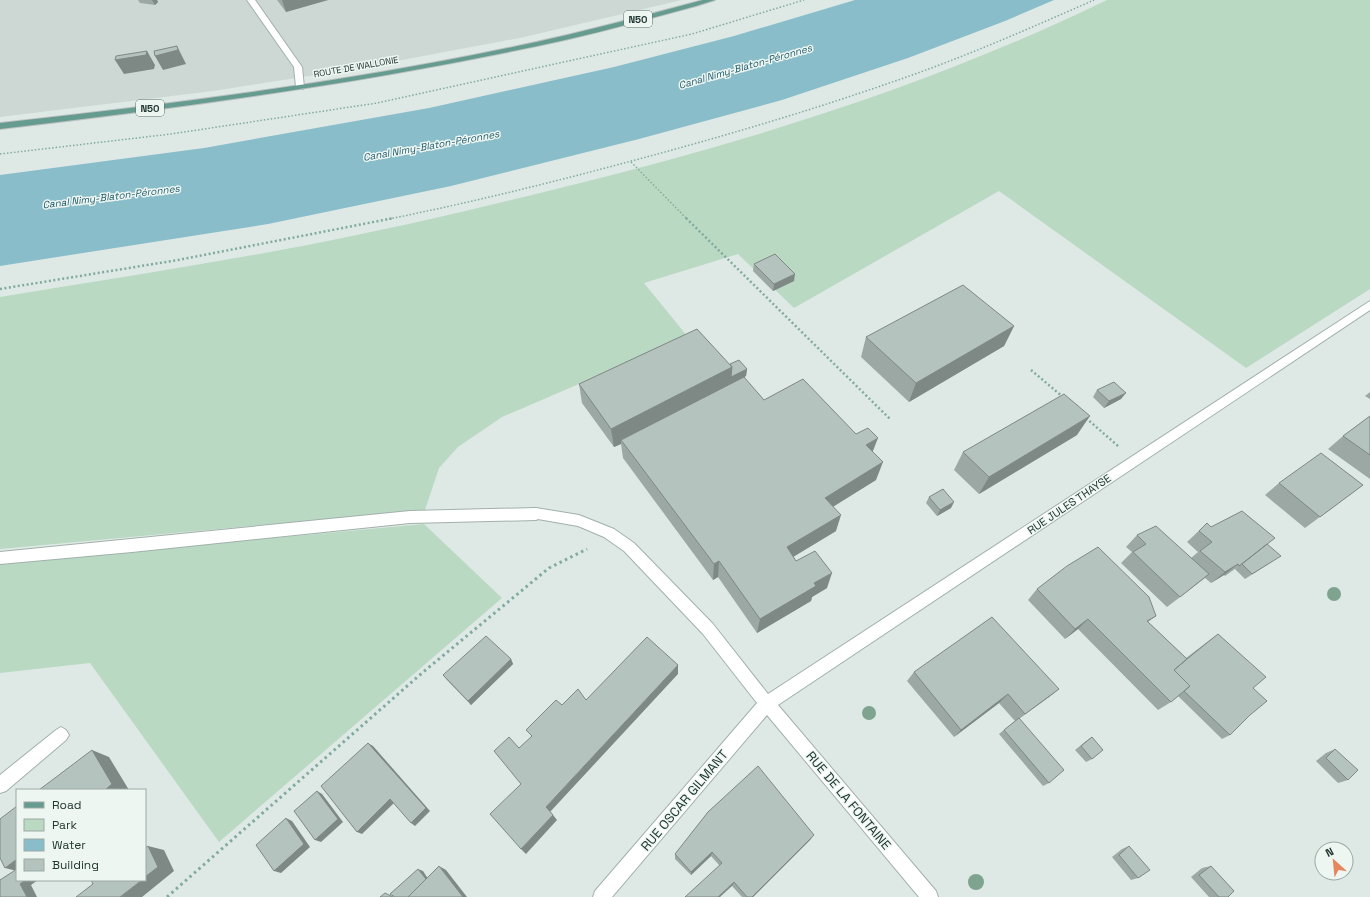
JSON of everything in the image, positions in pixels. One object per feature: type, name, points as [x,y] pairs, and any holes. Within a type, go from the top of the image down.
[{"type":"main road","name":"ROUTE DE WALLONIE","points":[[0,126],[113,114],[300,87],[399,70],[558,38],[711,0]]},
{"type":"street","points":[[251,0],[298,67],[300,87]]},
{"type":"street","name":"RUE JULES THAYSE","points":[[767,703],[1370,305]]},
{"type":"street","name":"RUE DE LA FONTAINE","points":[[0,558],[410,517],[536,514],[579,521],[609,533],[629,548],[708,629],[767,703],[930,897]]},
{"type":"street","name":"RUE OSCAR GILMANT","points":[[601,897],[767,703]]},
{"type":"street","points":[[0,785],[61,735]]},
{"type":"path","points":[[0,289],[60,281],[317,234],[472,202],[631,161],[812,110],[943,64],[1062,15],[1094,0]]},
{"type":"path","points":[[234,118],[235,124]]},
{"type":"path","points":[[631,161],[724,258],[890,419]]},
{"type":"path","points":[[1031,370],[1066,400]]},
{"type":"path","points":[[1083,415],[1135,460]]},
{"type":"path","points":[[167,897],[422,673],[549,568],[598,544],[629,548]]},
{"type":"shaded area","points":[[0,0],[682,0],[520,38],[354,69],[213,91],[0,117]]},
{"type":"green space","points":[[1107,0],[1370,0],[1370,289],[1246,368],[999,191],[794,308],[738,254],[644,283],[688,337],[502,417],[458,447],[439,468],[425,510],[0,549],[0,297],[196,265],[344,238],[466,211],[627,171],[767,131],[906,85],[1041,31]]},
{"type":"green space","points":[[424,524],[502,598],[219,842],[90,663],[0,673],[0,563]]},
{"type":"water","name":"Canal Nimy-Blaton-Péronnes","points":[[855,0],[1054,0],[1005,21],[908,58],[782,100],[639,139],[451,186],[268,224],[0,266],[0,175],[204,148],[429,108],[614,67],[734,36]]},
{"type":"building","points":[[177,46],[178,50],[155,56],[154,51]]},
{"type":"building","points":[[147,51],[146,55],[115,60],[116,56]]},
{"type":"building","points":[[775,254],[795,274],[774,284],[754,264]]},
{"type":"building","points":[[963,285],[1014,326],[916,383],[866,337]]},
{"type":"building","points":[[697,329],[732,367],[611,429],[579,384]]},
{"type":"building","points":[[739,360],[747,369],[731,377],[732,367],[730,364]]},
{"type":"building","points":[[744,377],[764,400],[803,379],[856,434],[868,428],[878,438],[866,445],[883,462],[825,498],[841,515],[787,547],[796,561],[815,551],[832,573],[814,583],[816,586],[760,619],[719,561],[714,564],[621,440]]},
{"type":"building","points":[[1114,382],[1126,393],[1109,401],[1097,390]]},
{"type":"building","points":[[1064,394],[1090,416],[989,477],[963,452]]},
{"type":"building","points":[[1370,416],[1370,455],[1343,436]]},
{"type":"building","points":[[1321,453],[1363,485],[1320,517],[1279,483]]},
{"type":"building","points":[[943,489],[954,502],[940,510],[929,497]]},
{"type":"building","points":[[1242,511],[1275,538],[1239,566],[1238,564],[1225,572],[1200,551],[1212,542],[1199,531],[1207,523],[1211,527]]},
{"type":"building","points":[[1156,526],[1209,574],[1180,597],[1133,552],[1146,544],[1137,535]]},
{"type":"building","points":[[1267,544],[1281,556],[1252,574],[1242,564]]},
{"type":"building","points":[[1098,547],[1149,597],[1156,616],[1147,621],[1187,659],[1174,670],[1190,686],[1171,702],[1088,619],[1075,629],[1037,589],[1067,566]]},
{"type":"building","points":[[992,617],[1059,689],[1025,714],[1008,694],[961,730],[914,672]]},
{"type":"building","points":[[1218,634],[1266,677],[1253,688],[1267,701],[1230,735],[1184,691],[1190,686],[1174,670]]},
{"type":"building","points":[[486,636],[511,659],[468,701],[443,675]]},
{"type":"building","points":[[647,637],[678,665],[546,807],[553,815],[521,849],[490,814],[521,784],[494,751],[509,737],[519,748],[532,736],[526,730],[556,700],[562,705],[578,689],[586,700]]},
{"type":"building","points":[[1019,718],[1064,770],[1049,783],[1004,730]]},
{"type":"building","points":[[1092,737],[1103,750],[1092,759],[1081,746]]},
{"type":"building","points":[[368,743],[426,808],[411,823],[390,799],[357,832],[321,786]]},
{"type":"building","points":[[1335,749],[1358,770],[1348,780],[1326,758]]},
{"type":"building","points":[[92,750],[112,784],[106,789],[40,789]]},
{"type":"building","points":[[758,766],[814,835],[752,897],[747,897],[734,882],[718,897],[685,897],[722,863],[712,852],[691,872],[675,854],[708,812]]},
{"type":"building","points":[[317,791],[338,819],[315,840],[294,811]]},
{"type":"building","points":[[16,807],[16,860],[5,868],[0,858],[0,819]]},
{"type":"building","points":[[286,818],[304,844],[274,871],[256,845]]},
{"type":"building","points":[[148,846],[158,867],[146,876],[146,847]]},
{"type":"building","points":[[1129,846],[1150,870],[1138,878],[1119,855]]},
{"type":"building","points":[[439,866],[463,897],[408,897]]},
{"type":"building","points":[[1211,866],[1234,891],[1228,897],[1219,897],[1199,875]]},
{"type":"building","points":[[418,869],[426,879],[408,897],[395,897],[390,894]]},
{"type":"building","points":[[16,870],[16,881],[24,881],[20,884],[27,897],[0,897],[0,880]]},
{"type":"building","points":[[92,881],[141,881],[120,897],[76,897],[93,884]]},
{"type":"building","points":[[385,893],[393,897],[380,897]]}]
